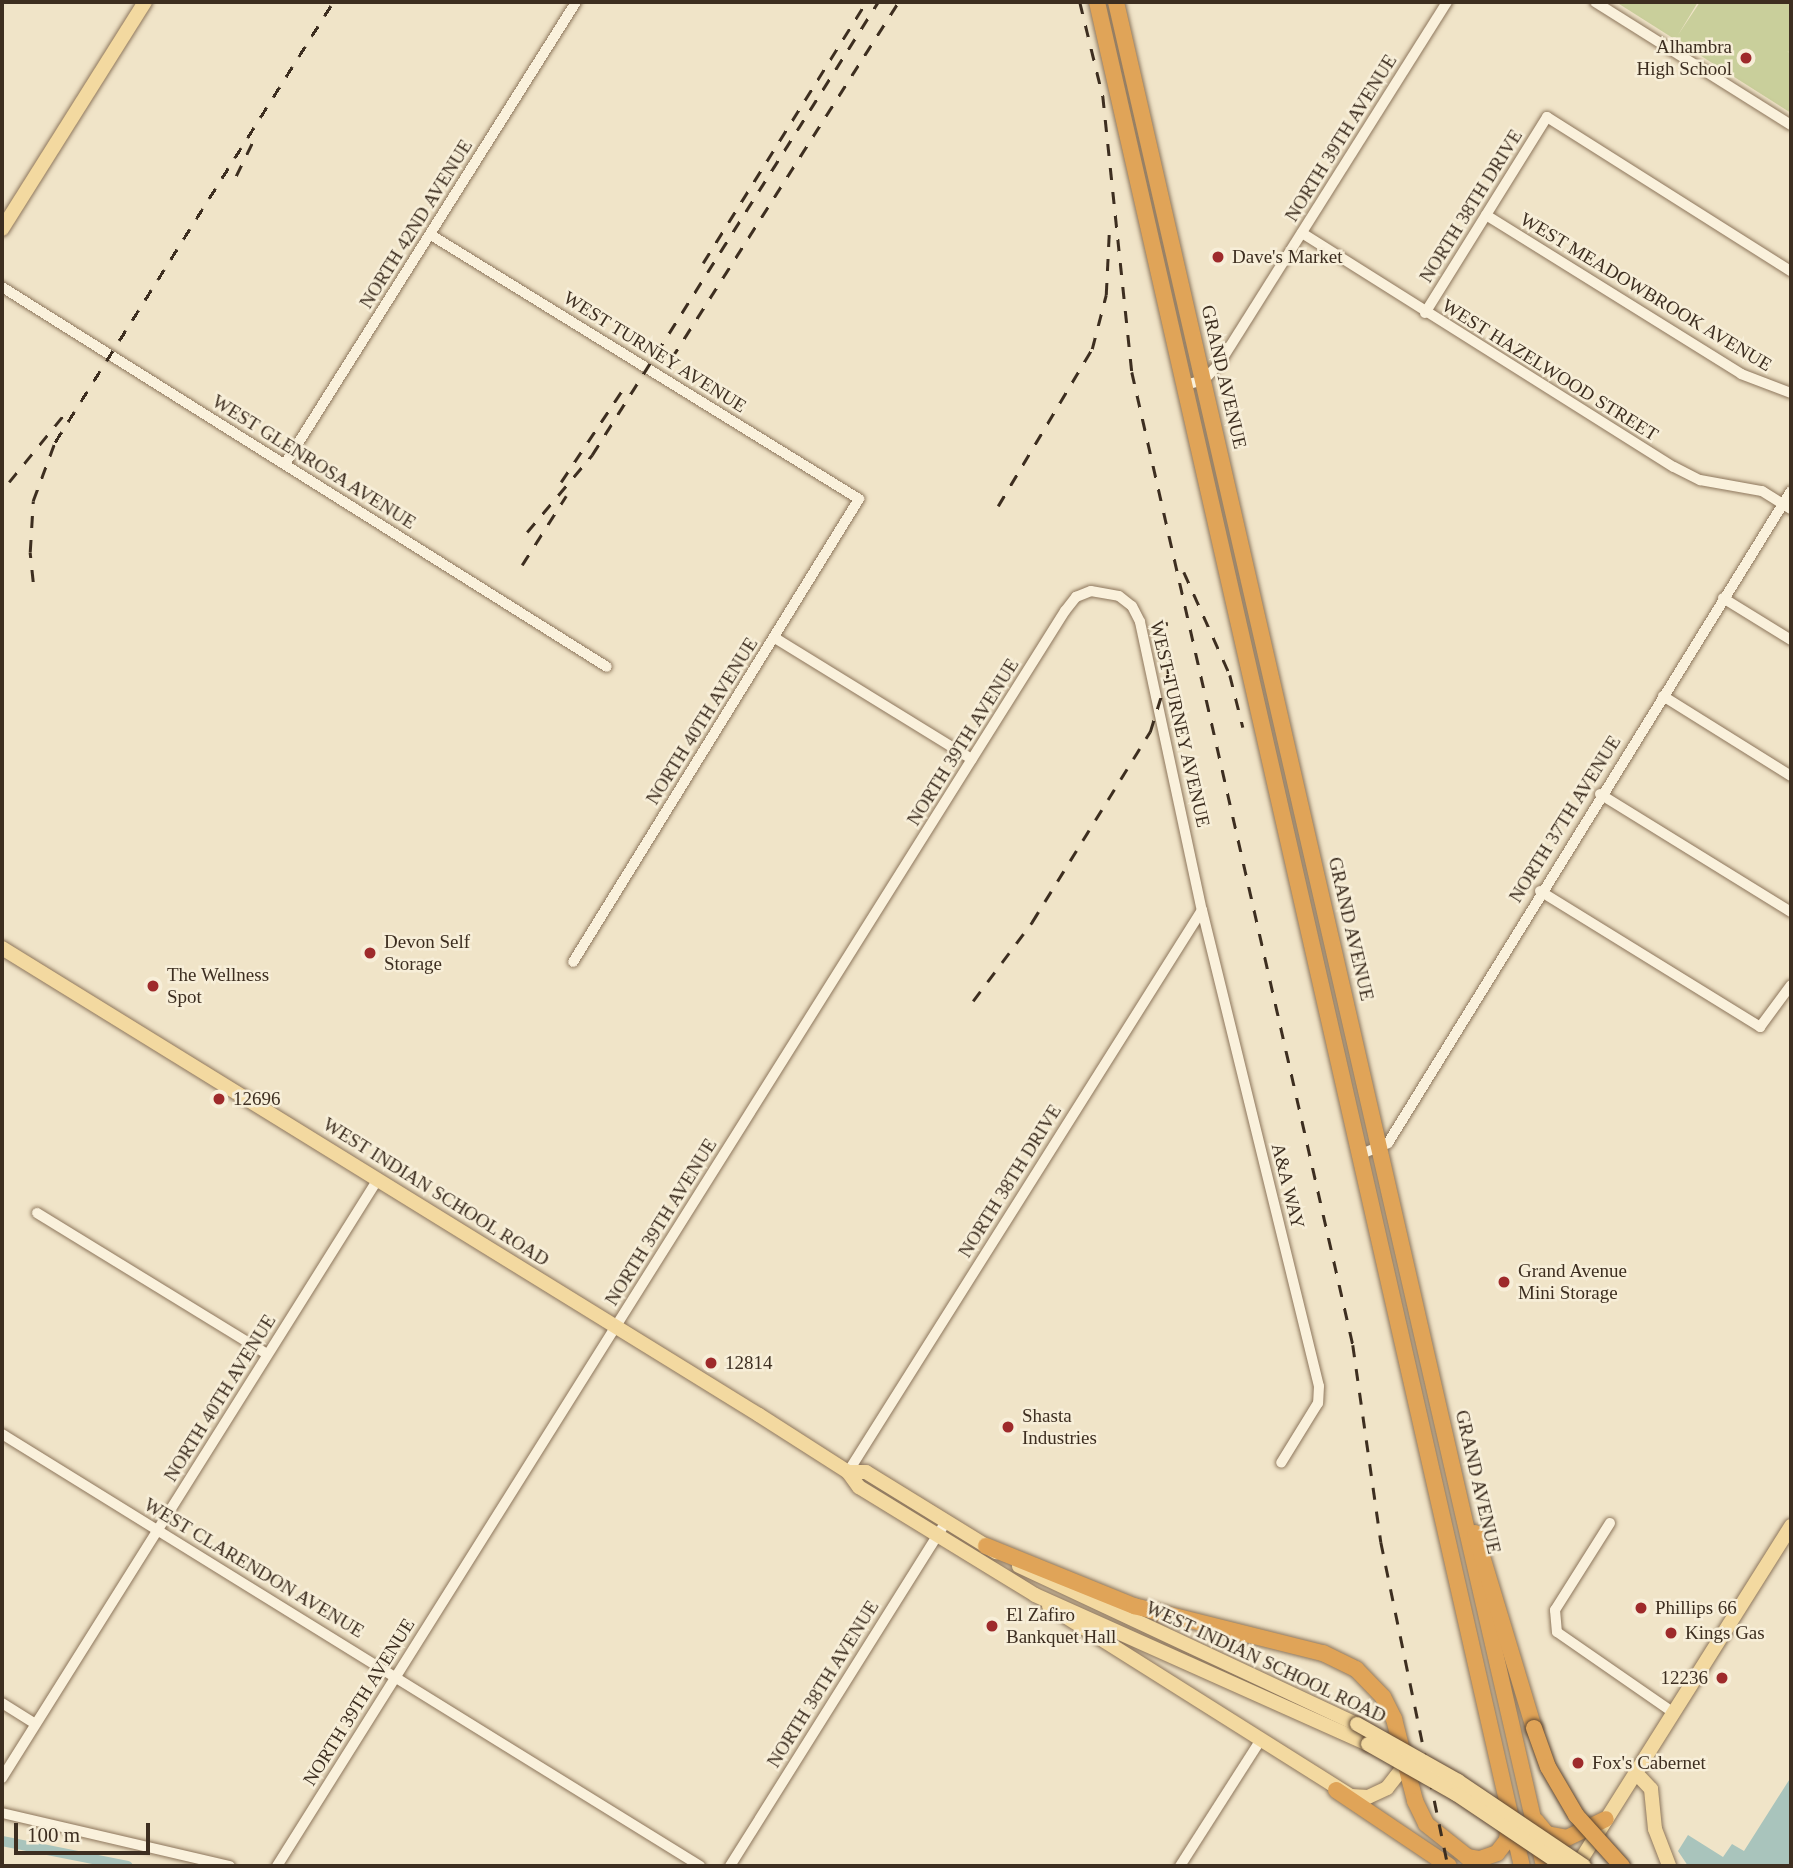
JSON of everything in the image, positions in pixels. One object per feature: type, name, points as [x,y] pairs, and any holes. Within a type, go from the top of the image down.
[{"type":"highway","name":"GRAND AVENUE","points":[[1097,2],[1522,1866]]},
{"type":"highway","name":"GRAND AVENUE","points":[[1116,2],[1501,1682],[1535,1817],[1544,1866]]},
{"type":"highway","points":[[1274,775],[1293,772]]},
{"type":"highway","points":[[1423,1426],[1446,1434]]},
{"type":"highway","points":[[1459,1495],[1480,1544],[1548,1767],[1576,1815],[1622,1866]]},
{"type":"highway","points":[[986,1546],[1134,1606],[1345,1662],[1383,1697],[1404,1754],[1420,1814],[1433,1831],[1479,1866]]},
{"type":"highway","points":[[1482,1686],[1501,1682]]},
{"type":"highway","points":[[1336,1790],[1449,1866]]},
{"type":"highway","points":[[1464,1856],[1487,1858],[1502,1847],[1508,1835],[1509,1806]]},
{"type":"highway","points":[[1535,1817],[1547,1834],[1567,1838],[1606,1819]]},
{"type":"main road","points":[[2,229],[145,2]]},
{"type":"main road","name":"WEST INDIAN SCHOOL ROAD","points":[[2,948],[616,1326],[848,1472],[859,1487],[1035,1595],[1368,1744],[1456,1794],[1563,1866]]},
{"type":"main road","name":"WEST INDIAN SCHOOL ROAD","points":[[848,1472],[866,1472],[986,1546],[1063,1589],[1357,1724],[1458,1781],[1584,1866]]},
{"type":"main road","points":[[1577,1866],[1791,1526]]},
{"type":"main road","points":[[1035,1595],[1336,1790],[1357,1798],[1380,1793],[1401,1770],[1404,1754]]},
{"type":"main road","points":[[1636,1773],[1651,1789],[1655,1829],[1669,1866]]},
{"type":"street","name":"NORTH 42ND AVENUE","points":[[285,464],[576,2]]},
{"type":"street","name":"NORTH 39TH AVENUE","points":[[1204,380],[1219,364],[1447,2]]},
{"type":"street","points":[[1595,2],[1791,125]]},
{"type":"street","name":"NORTH 38TH DRIVE","points":[[1425,313],[1547,117],[1791,271]]},
{"type":"street","name":"WEST MEADOWBROOK AVENUE","points":[[1486,215],[1741,374],[1791,394]]},
{"type":"street","name":"WEST HAZELWOOD STREET","points":[[1302,233],[1425,313],[1687,474],[1724,486],[1753,488],[1787,506]]},
{"type":"street","name":"WEST TURNEY AVENUE","points":[[431,235],[859,499]]},
{"type":"street","name":"WEST GLENROSA AVENUE","points":[[2,287],[607,667]]},
{"type":"street","points":[[1185,385],[1204,380]]},
{"type":"street","name":"NORTH 37TH AVENUE","points":[[1380,1149],[1388,1143],[1502,963],[1540,891],[1723,598],[1787,506],[1791,491]]},
{"type":"street","name":"NORTH 40TH AVENUE","points":[[573,962],[859,499]]},
{"type":"street","name":"WEST TURNEY AVENUE","points":[[1076,597],[1102,592],[1119,596],[1137,614],[1202,910]]},
{"type":"street","name":"NORTH 39TH AVENUE","points":[[276,1866],[1076,597]]},
{"type":"street","points":[[1723,598],[1791,640]]},
{"type":"street","points":[[775,638],[972,759]]},
{"type":"street","points":[[1663,696],[1791,776]]},
{"type":"street","points":[[1600,794],[1791,912]]},
{"type":"street","points":[[1540,891],[1760,1027],[1791,985]]},
{"type":"street","name":"NORTH 38TH DRIVE","points":[[848,1472],[1202,910]]},
{"type":"street","name":"A&A WAY","points":[[1202,910],[1319,1386],[1318,1403],[1281,1462]]},
{"type":"street","points":[[1361,1154],[1380,1149]]},
{"type":"street","name":"NORTH 40TH AVENUE","points":[[2,1778],[378,1179]]},
{"type":"street","points":[[37,1213],[267,1354]]},
{"type":"street","name":"WEST CLARENDON AVENUE","points":[[2,1434],[396,1675],[700,1866]]},
{"type":"street","name":"NORTH 38TH AVENUE","points":[[730,1866],[946,1521]]},
{"type":"street","points":[[1610,1523],[1555,1610],[1555,1625],[1564,1641],[1675,1713]]},
{"type":"street","points":[[2,1703],[35,1724]]},
{"type":"street","points":[[1180,1866],[1260,1741]]},
{"type":"street","points":[[2,1813],[230,1866]]},
{"type":"green space","name":"Alhambra High School","points":[[1616,2],[1698,2],[1678,35],[1700,2],[1791,2],[1791,53],[1787,51],[1791,54],[1791,113]]},
{"type":"water","points":[[1791,1777],[1791,1866],[1688,1866],[1678,1851],[1688,1835],[1723,1857],[1732,1844],[1744,1851]]},
{"type":"waterway","points":[[2,1841],[128,1866]]},
{"type":"railway","points":[[33,582],[30,552],[33,501],[55,442],[333,2]]},
{"type":"railway","points":[[703,263],[866,2]]},
{"type":"railway","points":[[527,532],[592,455],[878,2]]},
{"type":"railway","points":[[671,359],[898,2]]},
{"type":"railway","points":[[1080,2],[1103,96],[1132,372],[1353,1345],[1381,1542],[1448,1866]]},
{"type":"railway","points":[[236,176],[252,143]]},
{"type":"railway","points":[[998,506],[1092,349],[1106,295],[1109,234]]},
{"type":"railway","points":[[561,482],[627,383]]},
{"type":"railway","points":[[9,482],[66,412]]},
{"type":"railway","points":[[522,565],[566,496]]},
{"type":"railway","points":[[1184,572],[1230,675],[1243,727]]},
{"type":"railway","points":[[973,1001],[1032,922],[1150,732],[1168,674],[1166,622]]},
{"type":"place","name":"Alhambra High School","points":[[1746,58]]},
{"type":"place","name":"Dave's Market","points":[[1218,257]]},
{"type":"place","name":"Devon Self Storage","points":[[370,953]]},
{"type":"place","name":"The Wellness Spot","points":[[153,986]]},
{"type":"place","name":"12696","points":[[219,1099]]},
{"type":"place","name":"Grand Avenue Mini Storage","points":[[1504,1282]]},
{"type":"place","name":"12814","points":[[711,1363]]},
{"type":"place","name":"Shasta Industries","points":[[1008,1427]]},
{"type":"place","name":"Phillips 66","points":[[1641,1608]]},
{"type":"place","name":"El Zafiro Bankquet Hall","points":[[992,1626]]},
{"type":"place","name":"Kings Gas","points":[[1671,1633]]},
{"type":"place","name":"12236","points":[[1722,1678]]},
{"type":"place","name":"Fox's Cabernet","points":[[1578,1763]]}]
